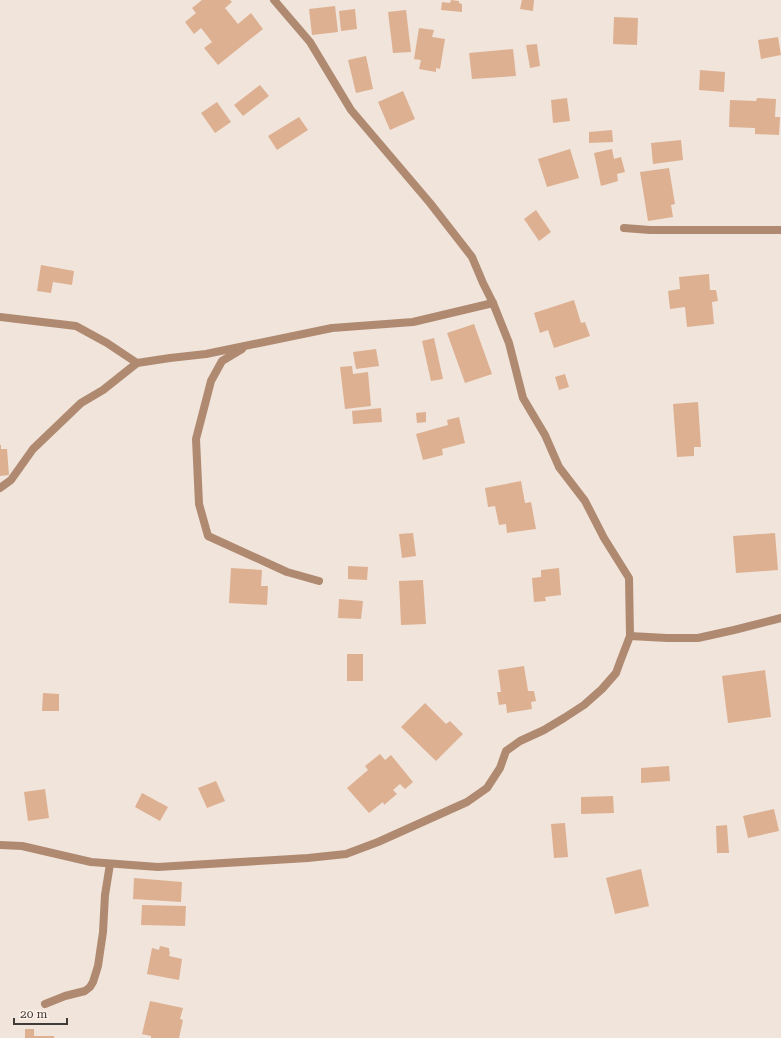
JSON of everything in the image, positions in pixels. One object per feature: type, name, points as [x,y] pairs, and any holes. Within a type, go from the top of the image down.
[{"type":"street","points":[[0,845],[22,846],[91,862],[158,867],[308,858],[346,854],[378,842],[467,802],[486,788],[500,768],[506,751],[520,741],[544,730],[564,718],[584,705],[602,689],[616,673],[630,636],[628,578],[604,538],[585,501],[559,467],[545,435],[523,398],[509,343],[494,303],[483,283],[472,257],[430,203],[351,110],[310,42],[274,0]]},
{"type":"street","points":[[624,228],[650,230],[781,230]]},
{"type":"street","points":[[0,488],[11,480],[33,449],[81,403],[103,390],[137,364],[170,358],[206,354],[332,328],[413,322],[494,303]]},
{"type":"street","points":[[0,317],[76,326],[107,343],[137,364]]},
{"type":"street","points":[[246,346],[222,361],[210,382],[196,439],[199,504],[208,536],[287,572],[319,581]]},
{"type":"street","points":[[630,636],[698,638],[781,618]]},
{"type":"street","points":[[45,1004],[65,996],[85,991],[93,982],[98,966],[103,932],[105,895],[110,864]]},
{"type":"building","points":[[202,0],[230,0],[232,2],[225,8],[238,24],[251,13],[263,29],[218,65],[204,48],[212,42],[201,28],[194,34],[185,22],[196,13],[192,8]]},
{"type":"building","points":[[451,0],[459,1],[459,3],[462,4],[462,12],[441,10],[442,2],[450,3]]},
{"type":"building","points":[[522,0],[534,0],[533,11],[520,9]]},
{"type":"building","points":[[335,6],[338,32],[312,35],[309,9]]},
{"type":"building","points":[[355,9],[357,29],[341,31],[339,11]]},
{"type":"building","points":[[406,10],[411,52],[393,53],[388,12]]},
{"type":"building","points":[[614,17],[638,18],[637,45],[613,44]]},
{"type":"building","points":[[419,28],[434,30],[432,37],[445,39],[440,69],[436,68],[436,72],[419,69],[421,60],[414,59]]},
{"type":"building","points":[[778,37],[781,55],[761,59],[758,40]]},
{"type":"building","points":[[537,44],[540,66],[530,68],[526,45]]},
{"type":"building","points":[[513,49],[516,76],[472,79],[469,53]]},
{"type":"building","points":[[366,56],[373,89],[356,93],[348,60]]},
{"type":"building","points":[[700,70],[725,72],[724,92],[699,90]]},
{"type":"building","points":[[260,85],[269,96],[243,116],[234,105]]},
{"type":"building","points":[[403,91],[415,119],[390,130],[378,102]]},
{"type":"building","points":[[567,98],[570,121],[553,123],[551,100]]},
{"type":"building","points":[[757,98],[776,99],[775,117],[780,117],[779,135],[755,134],[755,128],[729,127],[730,100],[756,101]]},
{"type":"building","points":[[217,102],[231,122],[215,133],[201,113]]},
{"type":"building","points":[[299,117],[308,130],[277,150],[268,136]]},
{"type":"building","points":[[612,130],[613,142],[589,143],[589,132]]},
{"type":"building","points":[[681,140],[683,160],[653,164],[651,143]]},
{"type":"building","points":[[570,149],[579,178],[547,187],[538,159]]},
{"type":"building","points":[[612,149],[614,159],[621,157],[625,172],[617,174],[618,181],[601,186],[594,153]]},
{"type":"building","points":[[669,168],[675,204],[671,205],[673,217],[648,221],[640,172]]},
{"type":"building","points":[[536,210],[551,232],[539,241],[524,219]]},
{"type":"building","points":[[41,265],[74,271],[72,285],[53,282],[51,293],[37,291]]},
{"type":"building","points":[[709,274],[710,290],[716,290],[718,301],[712,302],[714,324],[687,327],[685,307],[670,309],[668,291],[680,289],[679,277]]},
{"type":"building","points":[[574,300],[581,323],[585,322],[590,336],[554,348],[548,330],[540,333],[534,313]]},
{"type":"building","points":[[474,324],[492,374],[465,383],[447,333]]},
{"type":"building","points":[[434,338],[443,379],[431,381],[422,341]]},
{"type":"building","points":[[376,349],[379,366],[356,369],[353,352]]},
{"type":"building","points":[[352,366],[353,374],[368,372],[371,406],[345,409],[340,367]]},
{"type":"building","points":[[565,374],[569,387],[559,390],[555,377]]},
{"type":"building","points":[[698,402],[701,447],[694,447],[694,456],[677,457],[673,404]]},
{"type":"building","points":[[381,408],[382,422],[353,424],[352,411]]},
{"type":"building","points":[[426,412],[426,422],[417,423],[416,413]]},
{"type":"building","points":[[459,417],[465,443],[442,449],[443,455],[423,460],[416,434],[448,425],[447,420]]},
{"type":"building","points":[[0,445],[1,449],[7,449],[9,475],[0,476]]},
{"type":"building","points":[[521,481],[525,503],[531,502],[536,529],[507,533],[506,524],[499,525],[495,506],[488,507],[485,488]]},
{"type":"building","points":[[413,533],[416,556],[402,558],[399,534]]},
{"type":"building","points":[[775,533],[778,570],[736,573],[733,536]]},
{"type":"building","points":[[348,566],[368,567],[367,580],[348,579]]},
{"type":"building","points":[[231,568],[262,570],[261,586],[268,586],[267,605],[229,603]]},
{"type":"building","points":[[559,568],[561,595],[545,597],[546,601],[534,602],[532,578],[541,577],[541,570]]},
{"type":"building","points":[[423,580],[426,624],[401,625],[399,581]]},
{"type":"building","points":[[339,599],[363,601],[361,619],[338,618]]},
{"type":"building","points":[[347,654],[363,654],[363,681],[347,681]]},
{"type":"building","points":[[524,666],[528,691],[534,691],[536,701],[531,702],[532,709],[507,713],[506,704],[499,705],[497,692],[501,692],[498,670]]},
{"type":"building","points":[[765,670],[771,717],[728,723],[722,676]]},
{"type":"building","points":[[43,693],[59,694],[59,711],[42,711]]},
{"type":"building","points":[[425,703],[446,724],[450,721],[463,734],[436,761],[401,727]]},
{"type":"building","points":[[380,754],[385,760],[391,755],[413,782],[405,789],[400,784],[393,790],[397,794],[384,805],[383,802],[369,813],[347,788],[368,770],[365,766]]},
{"type":"building","points":[[669,766],[670,781],[641,783],[641,768]]},
{"type":"building","points":[[216,781],[225,801],[207,808],[198,788]]},
{"type":"building","points":[[45,789],[49,818],[28,821],[24,792]]},
{"type":"building","points":[[142,793],[168,807],[160,821],[135,807]]},
{"type":"building","points":[[613,796],[614,813],[581,814],[581,797]]},
{"type":"building","points":[[774,809],[779,831],[748,838],[743,816]]},
{"type":"building","points":[[565,823],[568,857],[554,858],[551,824]]},
{"type":"building","points":[[727,825],[729,853],[717,853],[716,826]]},
{"type":"building","points":[[641,869],[649,906],[615,914],[606,878]]},
{"type":"building","points":[[134,878],[182,882],[181,902],[133,899]]},
{"type":"building","points":[[142,905],[186,906],[185,926],[141,925]]},
{"type":"building","points":[[160,946],[169,948],[169,956],[182,959],[179,980],[147,974],[152,948],[159,950]]},
{"type":"building","points":[[150,1001],[183,1008],[180,1019],[183,1020],[179,1038],[151,1038],[151,1036],[142,1034]]},
{"type":"building","points":[[25,1029],[34,1029],[34,1036],[54,1036],[54,1038],[25,1038]]}]
